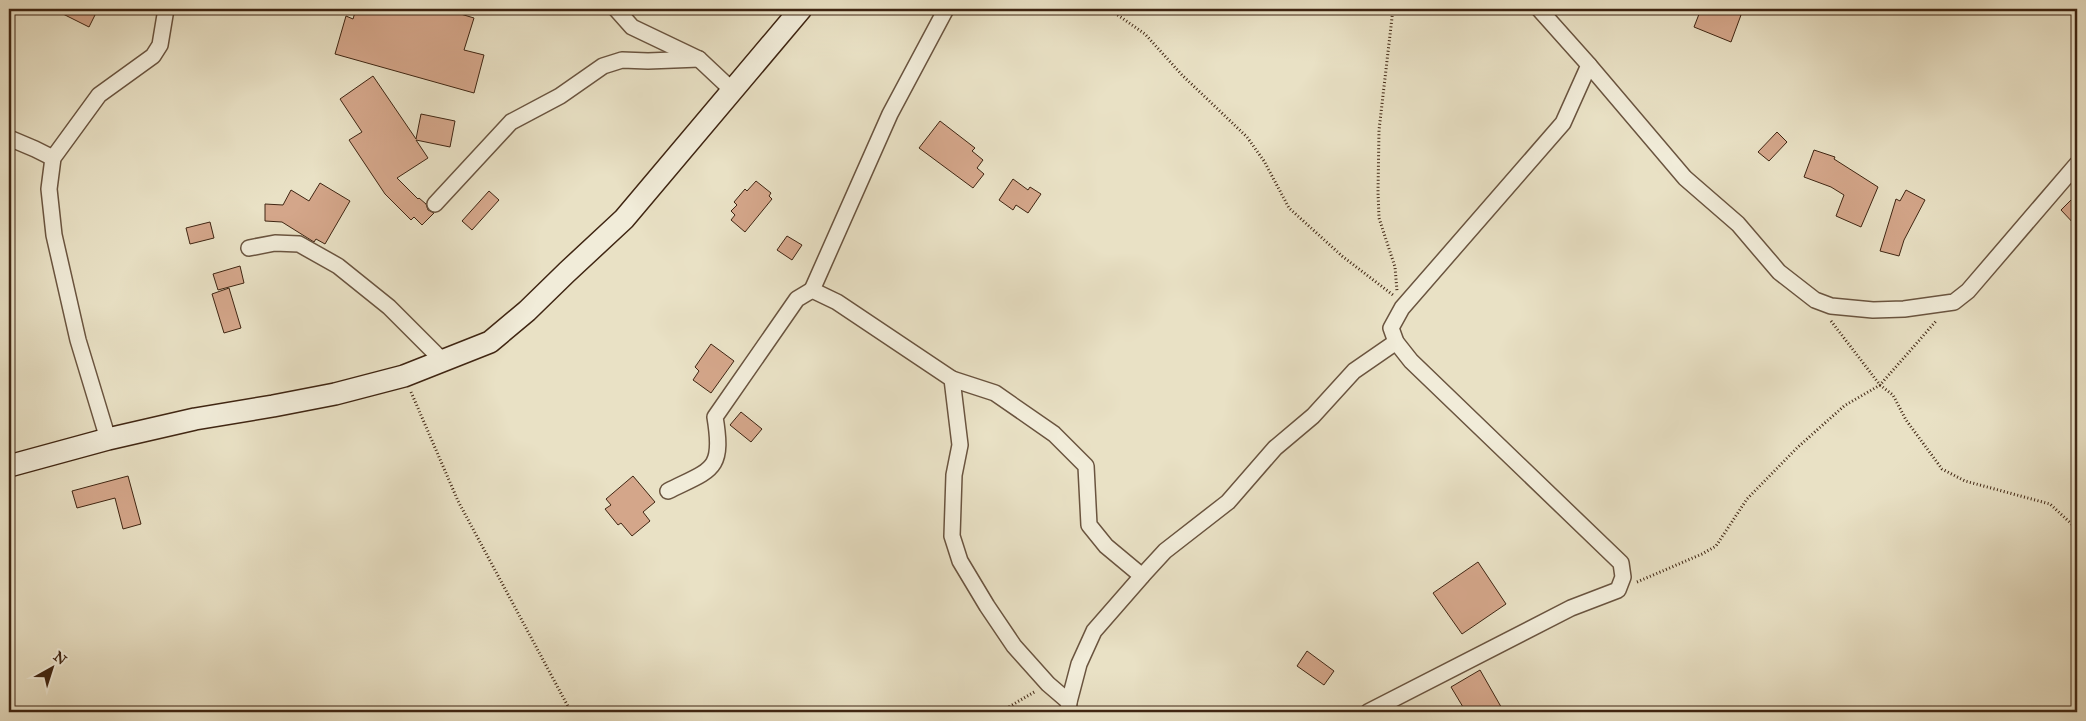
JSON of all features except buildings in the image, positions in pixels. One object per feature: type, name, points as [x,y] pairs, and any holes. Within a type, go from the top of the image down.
[{"type":"street","points":[[108,439],[78,340],[54,235],[49,189],[53,158],[99,95],[153,56],[160,45],[166,9]]},
{"type":"street","points":[[616,9],[632,27],[699,59],[732,90]]},
{"type":"street","points":[[9,466],[108,439],[195,419],[335,394],[404,376],[490,342],[527,311],[624,219],[801,9]]},
{"type":"street","points":[[668,491],[704,473],[716,461],[719,441],[715,417],[797,299],[812,290],[890,114],[946,9]]},
{"type":"street","points":[[1539,9],[1686,178],[1738,224],[1779,272],[1815,300],[1831,306],[1873,310],[1904,309],[1954,302],[1968,291],[2077,164]]},
{"type":"street","points":[[435,204],[511,122],[560,96],[603,66],[622,60],[699,59]]},
{"type":"street","points":[[1368,712],[1570,608],[1618,590],[1623,577],[1621,563],[1411,362],[1396,342],[1391,328],[1402,308],[1563,123],[1589,65]]},
{"type":"street","points":[[9,138],[53,158]]},
{"type":"street","points":[[249,248],[275,243],[299,244],[338,266],[389,307],[443,361]]},
{"type":"street","points":[[812,290],[837,302],[952,378],[995,393],[1054,434],[1086,466],[1089,525],[1106,546],[1142,576]]},
{"type":"street","points":[[1068,707],[1079,664],[1094,631],[1165,550],[1228,502],[1275,448],[1313,416],[1354,371],[1396,342]]},
{"type":"street","points":[[952,378],[960,445],[954,475],[952,536],[960,561],[1014,646],[1068,707]]},
{"type":"path","points":[[1109,9],[1145,34],[1182,75],[1247,137],[1264,161],[1289,208],[1342,256],[1398,299],[1395,267],[1379,218],[1378,192],[1379,130],[1393,9]]},
{"type":"path","points":[[1815,300],[1880,385],[1893,395],[1906,420],[1942,469],[1965,481],[2050,504],[2077,529]]},
{"type":"path","points":[[1618,590],[1702,554],[1716,546],[1747,499],[1798,447],[1844,406],[1880,385],[1954,302]]},
{"type":"path","points":[[404,376],[458,501],[571,712]]},
{"type":"path","points":[[1000,712],[1048,684]]}]
